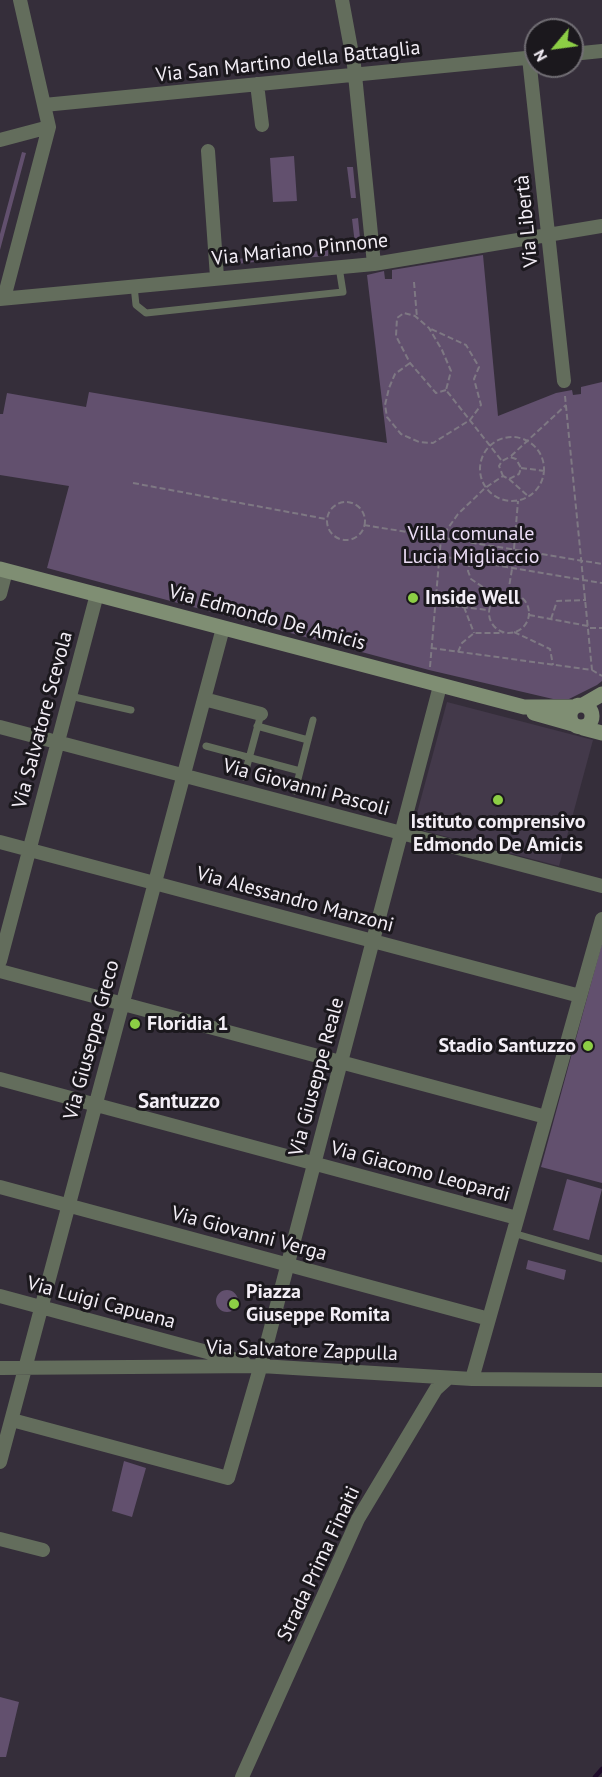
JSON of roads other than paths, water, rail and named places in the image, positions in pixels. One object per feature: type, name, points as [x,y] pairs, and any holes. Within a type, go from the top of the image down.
[{"type":"main road","name":"Via Edmondo De Amicis","points":[[3,570],[524,707],[588,716],[602,733]]},
{"type":"main road","points":[[588,716],[602,694]]},
{"type":"street","points":[[2,298],[49,127],[20,0]]},
{"type":"street","points":[[342,0],[354,74],[374,264]]},
{"type":"street","points":[[584,53],[602,51]]},
{"type":"street","name":"Via San Martino della Battaglia","points":[[44,105],[524,58]]},
{"type":"street","name":"Via Libertà","points":[[535,78],[564,381]]},
{"type":"street","points":[[257,84],[262,125]]},
{"type":"street","points":[[0,140],[49,127]]},
{"type":"street","points":[[208,151],[217,277]]},
{"type":"street","name":"Via Mariano Pinnone","points":[[2,298],[374,264],[602,226]]},
{"type":"street","points":[[0,594],[3,570]]},
{"type":"street","name":"Via Salvatore Scevola","points":[[0,961],[97,594]]},
{"type":"street","name":"Via Giuseppe Greco","points":[[0,1462],[223,628]]},
{"type":"street","name":"Via Giuseppe Reale","points":[[12,1420],[228,1478],[261,1366],[440,686]]},
{"type":"street","points":[[204,699],[259,720]]},
{"type":"street","name":"Via Giovanni Pascoli","points":[[0,727],[602,886]]},
{"type":"street","name":"Via Alessandro Manzoni","points":[[0,842],[580,996]]},
{"type":"street","points":[[472,1379],[602,919]]},
{"type":"street","points":[[0,971],[546,1117]]},
{"type":"street","name":"Via Giacomo Leopardi","points":[[0,1079],[517,1218]]},
{"type":"street","name":"Via Giovanni Verga","points":[[0,1187],[489,1319]]},
{"type":"street","name":"Via Luigi Capuana","points":[[0,1296],[261,1366]]},
{"type":"street","name":"Via Salvatore Zappulla","points":[[0,1368],[261,1366],[472,1379],[602,1380]]},
{"type":"street","name":"Strada Prima Finaiti","points":[[242,1777],[358,1519],[436,1389],[448,1378]]},
{"type":"street","points":[[0,1539],[44,1550]]},
{"type":"lane","points":[[134,286],[136,305],[146,313],[343,292],[339,267]]},
{"type":"lane","points":[[70,696],[131,710]]},
{"type":"lane","points":[[244,777],[259,720],[308,740]]},
{"type":"lane","points":[[295,791],[313,720]]},
{"type":"lane","points":[[206,746],[300,771]]},
{"type":"lane","points":[[513,1233],[602,1259]]},
{"type":"waterway","points":[[595,1777],[602,1769]]},
{"type":"place","name":"Inside Well","points":[[413,598]]},
{"type":"place","name":"Istituto comprensivo Edmondo De Amicis","points":[[498,800]]},
{"type":"place","name":"Floridia 1","points":[[135,1024]]},
{"type":"place","name":"Stadio Santuzzo","points":[[588,1046]]},
{"type":"place","name":"Piazza Giuseppe Romita","points":[[234,1304]]},
{"type":"district","name":"Santuzzo","points":[[179,1102]]},
{"type":"park label","name":"Villa comunale Lucia Migliaccio","points":[[471,546]]}]
